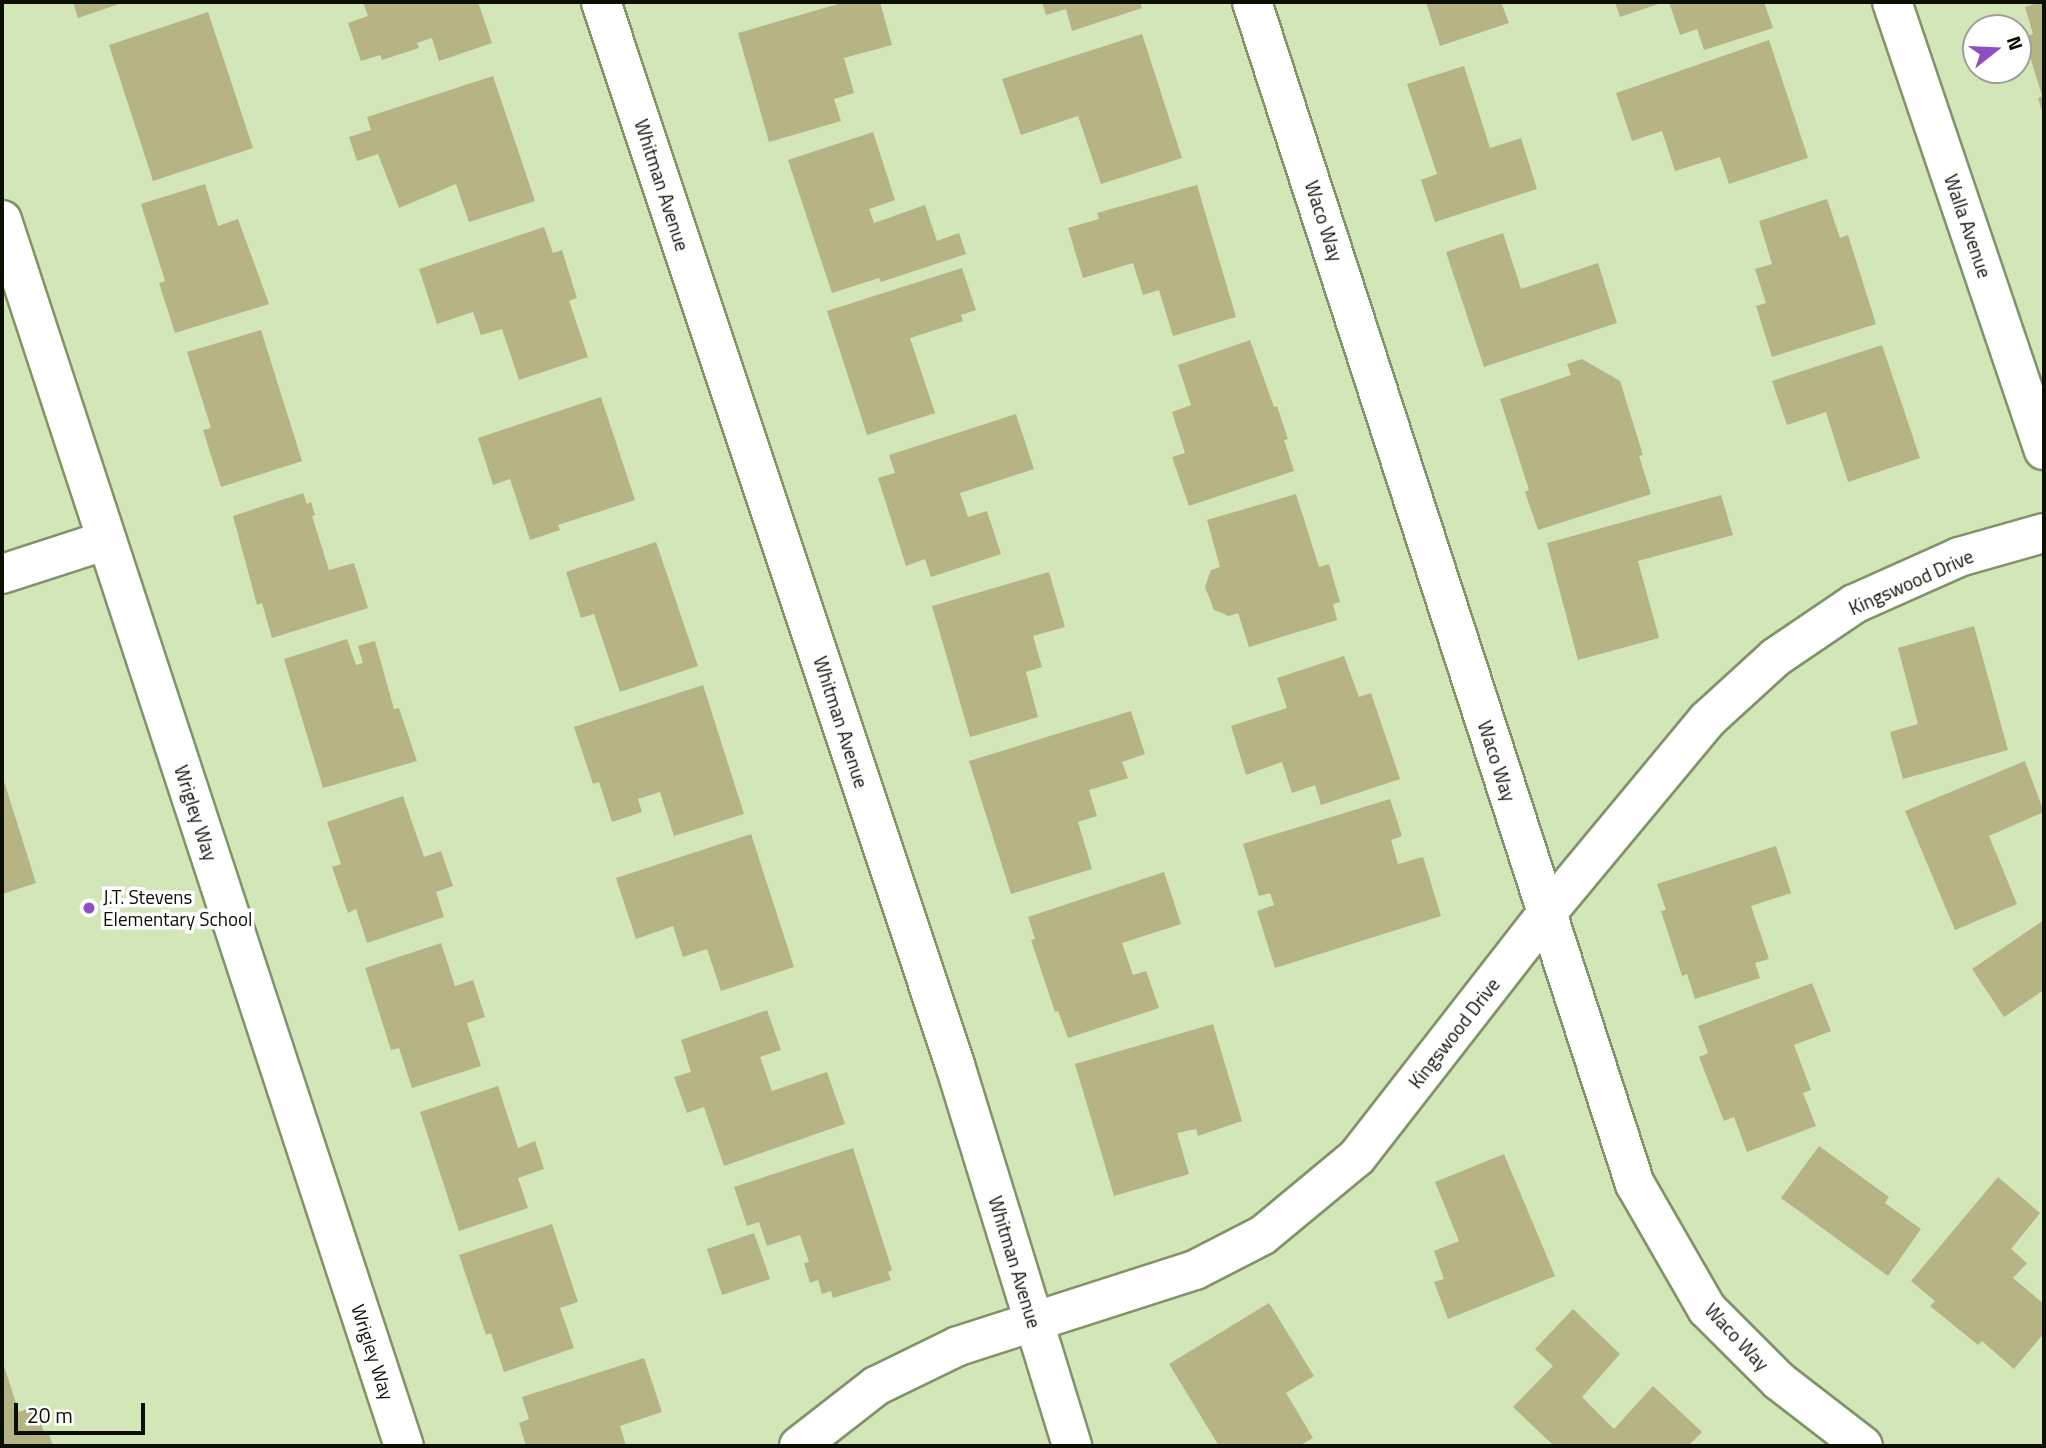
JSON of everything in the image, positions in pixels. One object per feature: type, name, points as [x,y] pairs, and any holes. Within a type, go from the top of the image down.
[{"type":"street","name":"Whitman Avenue","points":[[601,2],[955,1065],[1072,1446]]},
{"type":"street","name":"Waco Way","points":[[1252,2],[1635,1184],[1707,1309],[1779,1381],[1863,1446]]},
{"type":"street","name":"Walla Avenue","points":[[1892,2],[2044,450]]},
{"type":"street","name":"Wrigley Way","points":[[2,220],[404,1446]]},
{"type":"street","name":"Kingswood Drive","points":[[799,1446],[876,1386],[958,1346],[1195,1270],[1263,1235],[1357,1157],[1546,914],[1707,719],[1776,657],[1854,604],[1959,557],[2044,533]]},
{"type":"street","points":[[2,574],[107,540]]},
{"type":"building","points":[[73,2],[125,2],[78,18]]},
{"type":"building","points":[[363,2],[478,2],[492,43],[439,61],[432,38],[417,43],[419,48],[382,60],[380,55],[361,61],[348,23],[368,16]]},
{"type":"building","points":[[845,2],[880,2],[892,45],[844,58],[854,93],[834,99],[841,121],[769,142],[738,33]]},
{"type":"building","points":[[1042,2],[1140,2],[1142,8],[1072,31],[1066,9],[1046,15]]},
{"type":"building","points":[[1426,2],[1501,2],[1509,23],[1440,46]]},
{"type":"building","points":[[1615,2],[1664,2],[1620,17]]},
{"type":"building","points":[[1669,2],[1764,2],[1773,28],[1704,50],[1697,29],[1680,35]]},
{"type":"building","points":[[2044,2],[2044,118],[2038,98],[2042,96],[2032,63],[2032,14],[2027,14],[2025,7]]},
{"type":"building","points":[[208,12],[253,148],[153,181],[109,45]]},
{"type":"building","points":[[1142,34],[1182,158],[1101,184],[1078,116],[1021,135],[1002,79]]},
{"type":"building","points":[[1769,40],[1808,158],[1729,184],[1720,157],[1675,171],[1662,131],[1632,141],[1616,93]]},
{"type":"building","points":[[1464,66],[1490,148],[1521,138],[1537,189],[1435,222],[1421,180],[1437,174],[1407,84]]},
{"type":"building","points":[[493,76],[535,201],[469,222],[456,184],[399,208],[378,154],[357,161],[349,137],[371,130],[367,117]]},
{"type":"building","points":[[873,132],[895,200],[869,209],[874,223],[925,205],[937,241],[959,233],[966,254],[881,282],[879,278],[832,293],[788,160]]},
{"type":"building","points":[[205,184],[218,226],[238,219],[269,304],[175,333],[159,283],[165,281],[141,204]]},
{"type":"building","points":[[1197,185],[1236,317],[1173,336],[1159,290],[1143,295],[1133,263],[1083,278],[1068,228],[1099,219],[1097,213]]},
{"type":"building","points":[[1827,199],[1840,238],[1848,235],[1876,324],[1772,357],[1756,306],[1766,303],[1755,269],[1772,264],[1759,221]]},
{"type":"building","points":[[544,227],[553,253],[562,250],[577,298],[569,301],[588,357],[519,380],[502,329],[481,335],[473,312],[437,324],[419,269]]},
{"type":"building","points":[[1503,233],[1521,289],[1598,263],[1617,323],[1484,367],[1446,252]]},
{"type":"building","points":[[962,268],[976,310],[961,315],[963,321],[910,338],[935,413],[867,435],[827,311]]},
{"type":"building","points":[[261,330],[302,461],[221,487],[203,430],[211,428],[187,352]]},
{"type":"building","points":[[1250,340],[1274,407],[1277,406],[1288,439],[1284,440],[1294,471],[1189,506],[1172,457],[1185,453],[1172,412],[1191,405],[1178,365]]},
{"type":"building","points":[[1882,345],[1920,458],[1848,482],[1826,412],[1787,425],[1772,381]]},
{"type":"building","points":[[1582,359],[1620,381],[1643,455],[1639,456],[1651,494],[1538,530],[1525,492],[1529,490],[1500,399],[1571,375],[1567,364]]},
{"type":"building","points":[[601,397],[635,500],[558,525],[560,530],[530,540],[510,479],[493,485],[478,438]]},
{"type":"building","points":[[1016,414],[1034,469],[960,493],[968,517],[987,511],[1001,554],[931,577],[925,559],[906,566],[878,478],[895,473],[889,455]]},
{"type":"building","points":[[303,493],[307,504],[311,502],[315,515],[312,516],[329,570],[354,563],[368,608],[272,638],[262,603],[257,605],[233,516]]},
{"type":"building","points":[[1296,494],[1319,567],[1329,564],[1340,602],[1333,604],[1337,620],[1249,647],[1238,613],[1229,616],[1214,610],[1205,587],[1211,570],[1220,567],[1207,520]]},
{"type":"building","points":[[1721,495],[1733,535],[1638,561],[1659,638],[1578,660],[1547,543]]},
{"type":"building","points":[[656,542],[698,666],[620,692],[594,614],[581,618],[566,572]]},
{"type":"building","points":[[1049,572],[1065,627],[1033,636],[1042,667],[1026,672],[1038,717],[970,737],[932,606]]},
{"type":"building","points":[[1974,626],[2008,750],[1903,779],[1890,732],[1918,724],[1898,648]]},
{"type":"building","points":[[347,639],[356,665],[363,663],[358,646],[375,641],[394,709],[399,708],[417,761],[323,788],[284,659]]},
{"type":"building","points":[[1344,656],[1359,697],[1371,693],[1400,779],[1321,805],[1315,785],[1292,793],[1282,762],[1246,775],[1231,726],[1287,708],[1277,678]]},
{"type":"building","points":[[703,685],[744,814],[674,836],[660,792],[638,799],[642,812],[612,822],[599,782],[593,784],[574,727]]},
{"type":"building","points":[[1131,711],[1145,754],[1122,762],[1128,778],[1089,790],[1097,816],[1078,822],[1092,869],[1011,894],[969,761]]},
{"type":"building","points":[[2025,761],[2044,812],[1989,836],[2017,904],[1955,930],[1905,811]]},
{"type":"building","points":[[2,775],[36,883],[2,894]]},
{"type":"building","points":[[403,796],[424,857],[441,851],[453,886],[436,892],[444,917],[367,943],[356,909],[348,913],[332,867],[341,864],[327,822]]},
{"type":"building","points":[[1390,799],[1402,836],[1391,840],[1398,864],[1423,857],[1441,916],[1275,968],[1257,911],[1274,905],[1270,893],[1259,896],[1243,844]]},
{"type":"building","points":[[751,834],[794,967],[721,991],[707,949],[683,957],[673,926],[636,939],[616,878]]},
{"type":"building","points":[[1776,846],[1791,893],[1751,906],[1769,959],[1755,963],[1760,978],[1695,999],[1687,974],[1682,976],[1661,911],[1666,910],[1657,884]]},
{"type":"building","points":[[1164,872],[1181,924],[1122,943],[1133,975],[1146,971],[1159,1008],[1068,1038],[1058,1011],[1055,1012],[1031,940],[1035,939],[1028,917]]},
{"type":"building","points":[[2044,920],[2044,990],[2004,1017],[1972,969]]},
{"type":"building","points":[[441,943],[455,986],[473,980],[485,1017],[467,1023],[481,1066],[412,1088],[399,1048],[391,1050],[365,968]]},
{"type":"building","points":[[1812,983],[1831,1031],[1794,1045],[1811,1090],[1803,1093],[1816,1126],[1747,1152],[1734,1117],[1724,1121],[1699,1057],[1708,1053],[1698,1026]]},
{"type":"building","points":[[767,1010],[781,1050],[760,1057],[772,1091],[827,1072],[845,1124],[724,1166],[704,1107],[687,1113],[674,1077],[691,1072],[681,1040]]},
{"type":"building","points":[[1213,1024],[1242,1121],[1198,1136],[1196,1129],[1177,1133],[1189,1174],[1114,1196],[1075,1064]]},
{"type":"building","points":[[498,1086],[518,1148],[535,1141],[544,1169],[518,1178],[528,1208],[459,1231],[420,1112]]},
{"type":"building","points":[[1819,1146],[1889,1197],[1885,1203],[1921,1229],[1888,1276],[1781,1198]]},
{"type":"building","points":[[853,1148],[892,1270],[888,1272],[891,1280],[833,1298],[831,1291],[822,1294],[818,1280],[810,1283],[804,1263],[809,1262],[800,1235],[767,1246],[759,1222],[747,1226],[734,1187]]},
{"type":"building","points":[[1504,1154],[1555,1276],[1448,1319],[1434,1282],[1444,1279],[1434,1251],[1459,1241],[1435,1182]]},
{"type":"building","points":[[1998,1177],[2040,1213],[2011,1249],[2027,1263],[2013,1278],[2044,1304],[2044,1333],[2014,1369],[1982,1341],[1978,1345],[1930,1306],[1935,1301],[1911,1281]]},
{"type":"building","points":[[552,1224],[578,1302],[560,1308],[574,1348],[504,1372],[491,1333],[486,1335],[459,1255]]},
{"type":"building","points":[[754,1233],[770,1279],[722,1295],[707,1249]]},
{"type":"building","points":[[1269,1303],[1314,1376],[1286,1393],[1313,1438],[1299,1446],[1219,1446],[1169,1364]]},
{"type":"building","points":[[1573,1309],[1620,1354],[1582,1397],[1614,1429],[1653,1386],[1702,1432],[1688,1446],[1554,1446],[1513,1407],[1553,1366],[1535,1349]]},
{"type":"building","points":[[644,1358],[662,1412],[620,1426],[626,1446],[526,1446],[519,1423],[529,1419],[522,1397]]},
{"type":"building","points":[[2,1360],[19,1412],[35,1406],[44,1432],[48,1431],[53,1446],[2,1446]]},
{"type":"place","name":"J.T. Stevens Elementary School","points":[[89,908]]}]
